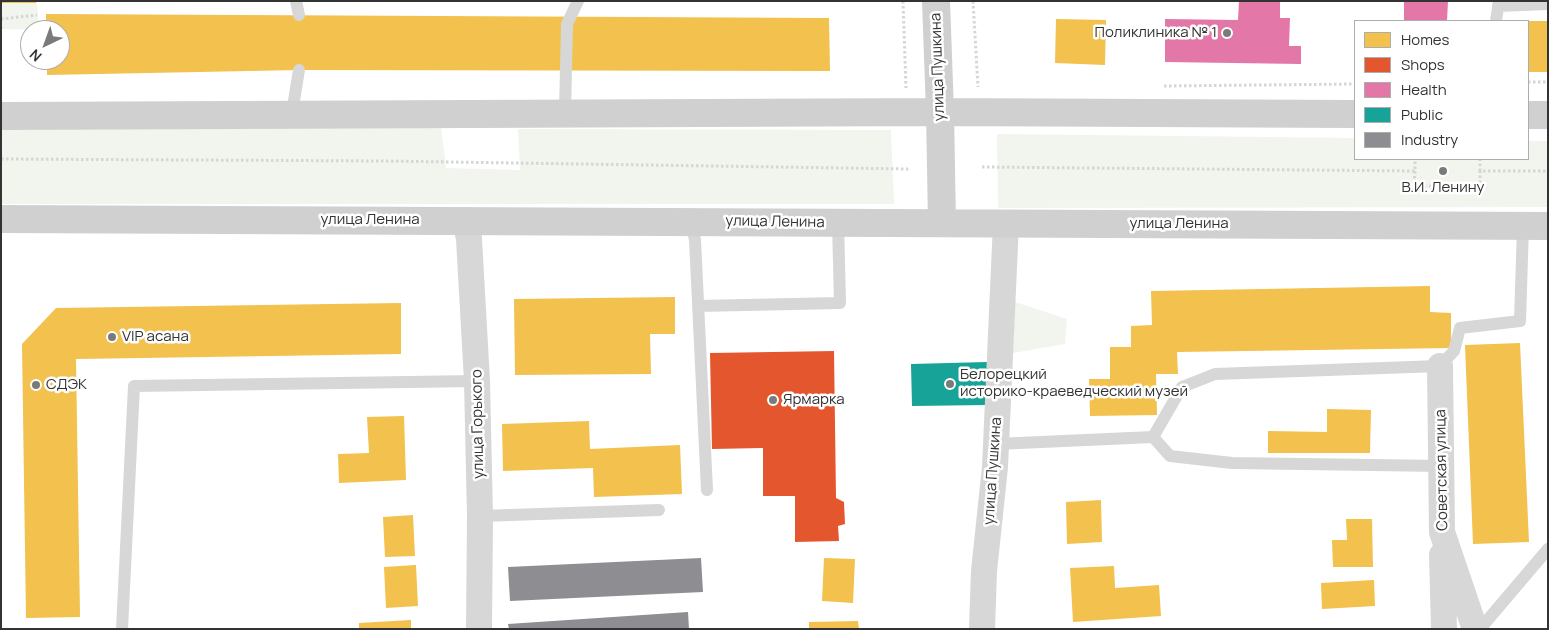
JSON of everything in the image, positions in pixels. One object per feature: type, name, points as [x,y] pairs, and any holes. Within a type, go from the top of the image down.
[{"type":"main road","name":"улица Пушкина","points":[[936,1],[942,223]]},
{"type":"main road","points":[[1,116],[292,113],[940,112],[1354,114]]},
{"type":"main road","points":[[1529,115],[1548,115]]},
{"type":"main road","name":"улица Ленина","points":[[1,219],[1535,226]]},
{"type":"street","name":"улица Горького","points":[[465,220],[478,381],[479,629]]},
{"type":"street","name":"улица Пушкина","points":[[982,629],[984,571],[996,444],[1006,223]]},
{"type":"street","name":"Советская улица","points":[[1440,366],[1442,532],[1475,629]]},
{"type":"street","points":[[1442,532],[1444,629]]},
{"type":"lane","points":[[296,1],[299,15]]},
{"type":"lane","points":[[565,113],[567,24],[578,1]]},
{"type":"lane","points":[[1496,20],[1498,3],[1548,4]]},
{"type":"lane","points":[[292,113],[299,70]]},
{"type":"lane","points":[[691,221],[695,240],[706,490]]},
{"type":"lane","points":[[698,306],[840,303],[838,223]]},
{"type":"lane","points":[[1152,437],[1182,387],[1214,374],[1440,366],[1454,351],[1460,328],[1520,321],[1535,226]]},
{"type":"lane","points":[[122,629],[134,386],[478,381]]},
{"type":"lane","points":[[996,444],[1152,437],[1170,456],[1232,463],[1441,466]]},
{"type":"lane","points":[[480,516],[659,510]]},
{"type":"lane","points":[[1480,629],[1548,549]]},
{"type":"path","points":[[903,1],[906,90]]},
{"type":"path","points":[[973,1],[977,87],[987,87]]},
{"type":"path","points":[[1,19],[38,15]]},
{"type":"path","points":[[1529,82],[1548,82]]},
{"type":"path","points":[[1156,86],[1354,84]]},
{"type":"path","points":[[1,160],[374,161],[909,168]]},
{"type":"path","points":[[1415,160],[1414,186],[1480,187],[1480,160]]},
{"type":"path","points":[[982,167],[1415,171]]},
{"type":"path","points":[[1480,171],[1548,171]]},
{"type":"shaded area","points":[[1,1],[3,3],[37,3],[38,20],[20,20],[20,29],[2,29],[2,106]]},
{"type":"shaded area","points":[[1,127],[441,127],[446,168],[520,170],[518,129],[891,130],[894,204],[1,204]]},
{"type":"shaded area","points":[[997,134],[1354,138],[1354,160],[1529,160],[1529,141],[1548,141],[1548,207],[998,208]]},
{"type":"shaded area","points":[[1015,302],[1067,319],[1065,344],[1013,353]]},
{"type":"building: Homes","points":[[2,1],[36,1],[36,3],[2,3]]},
{"type":"building: Homes","points":[[46,14],[829,18],[830,71],[299,70],[47,75],[47,70],[70,70],[70,20],[46,20]]},
{"type":"building: Homes","points":[[1056,19],[1106,20],[1105,65],[1055,63]]},
{"type":"building: Homes","points":[[1529,21],[1548,21],[1548,72],[1529,72]]},
{"type":"building: Homes","points":[[1430,286],[1430,312],[1451,313],[1451,348],[1177,352],[1178,374],[1156,374],[1157,415],[1090,416],[1089,379],[1110,379],[1110,347],[1131,347],[1131,326],[1152,325],[1151,291]]},
{"type":"building: Homes","points":[[675,297],[675,334],[650,334],[651,374],[515,375],[514,299]]},
{"type":"building: Homes","points":[[401,303],[401,354],[76,359],[80,617],[26,618],[22,344],[56,308]]},
{"type":"building: Homes","points":[[1520,343],[1529,542],[1473,544],[1465,345]]},
{"type":"building: Homes","points":[[1327,409],[1371,410],[1370,453],[1268,453],[1268,431],[1327,432]]},
{"type":"building: Homes","points":[[404,416],[406,480],[339,483],[338,454],[369,453],[367,417]]},
{"type":"building: Homes","points":[[589,421],[590,449],[680,445],[682,494],[594,497],[593,468],[503,471],[502,424]]},
{"type":"building: Homes","points":[[1101,500],[1102,542],[1067,544],[1066,502]]},
{"type":"building: Homes","points":[[413,515],[415,556],[385,557],[383,517]]},
{"type":"building: Homes","points":[[1346,519],[1372,519],[1373,567],[1333,567],[1332,540],[1347,540]]},
{"type":"building: Homes","points":[[824,558],[855,559],[853,603],[822,601]]},
{"type":"building: Homes","points":[[416,565],[418,606],[386,608],[384,567]]},
{"type":"building: Homes","points":[[1114,566],[1115,588],[1159,585],[1161,616],[1073,622],[1070,568]]},
{"type":"building: Homes","points":[[1374,580],[1375,606],[1322,609],[1321,583]]},
{"type":"building: Homes","points":[[411,620],[411,629],[359,629],[359,623]]},
{"type":"building: Homes","points":[[858,621],[859,629],[809,629],[809,622]]},
{"type":"building: Shops","name":"Ярмарка","points":[[834,351],[836,498],[844,502],[845,524],[838,526],[839,541],[795,542],[795,496],[763,496],[763,448],[712,449],[710,353]]},
{"type":"building: Health","name":"Поликлиника № 1","points":[[1239,1],[1280,1],[1280,18],[1290,18],[1289,46],[1301,46],[1301,64],[1165,62],[1165,19],[1238,20]]},
{"type":"building: Health","points":[[1404,1],[1448,1],[1447,20],[1404,20]]},
{"type":"building: Public","name":"Белорецкий историко-краеведческий музей","points":[[987,362],[988,405],[912,406],[911,364]]},
{"type":"building: Industry","points":[[701,558],[703,592],[510,601],[508,567]]},
{"type":"building: Industry","points":[[688,612],[689,629],[509,629],[508,624]]},
{"type":"place","name":"Поликлиника № 1","points":[[1227,33]]},
{"type":"place","name":"В.И. Ленину","points":[[1443,171]]},
{"type":"place","name":"VIP асана","points":[[112,337]]},
{"type":"place","name":"Белорецкий историко-краеведческий музей","points":[[950,384]]},
{"type":"place","name":"СДЭК","points":[[36,385]]},
{"type":"place","name":"Ярмарка","points":[[773,400]]}]
